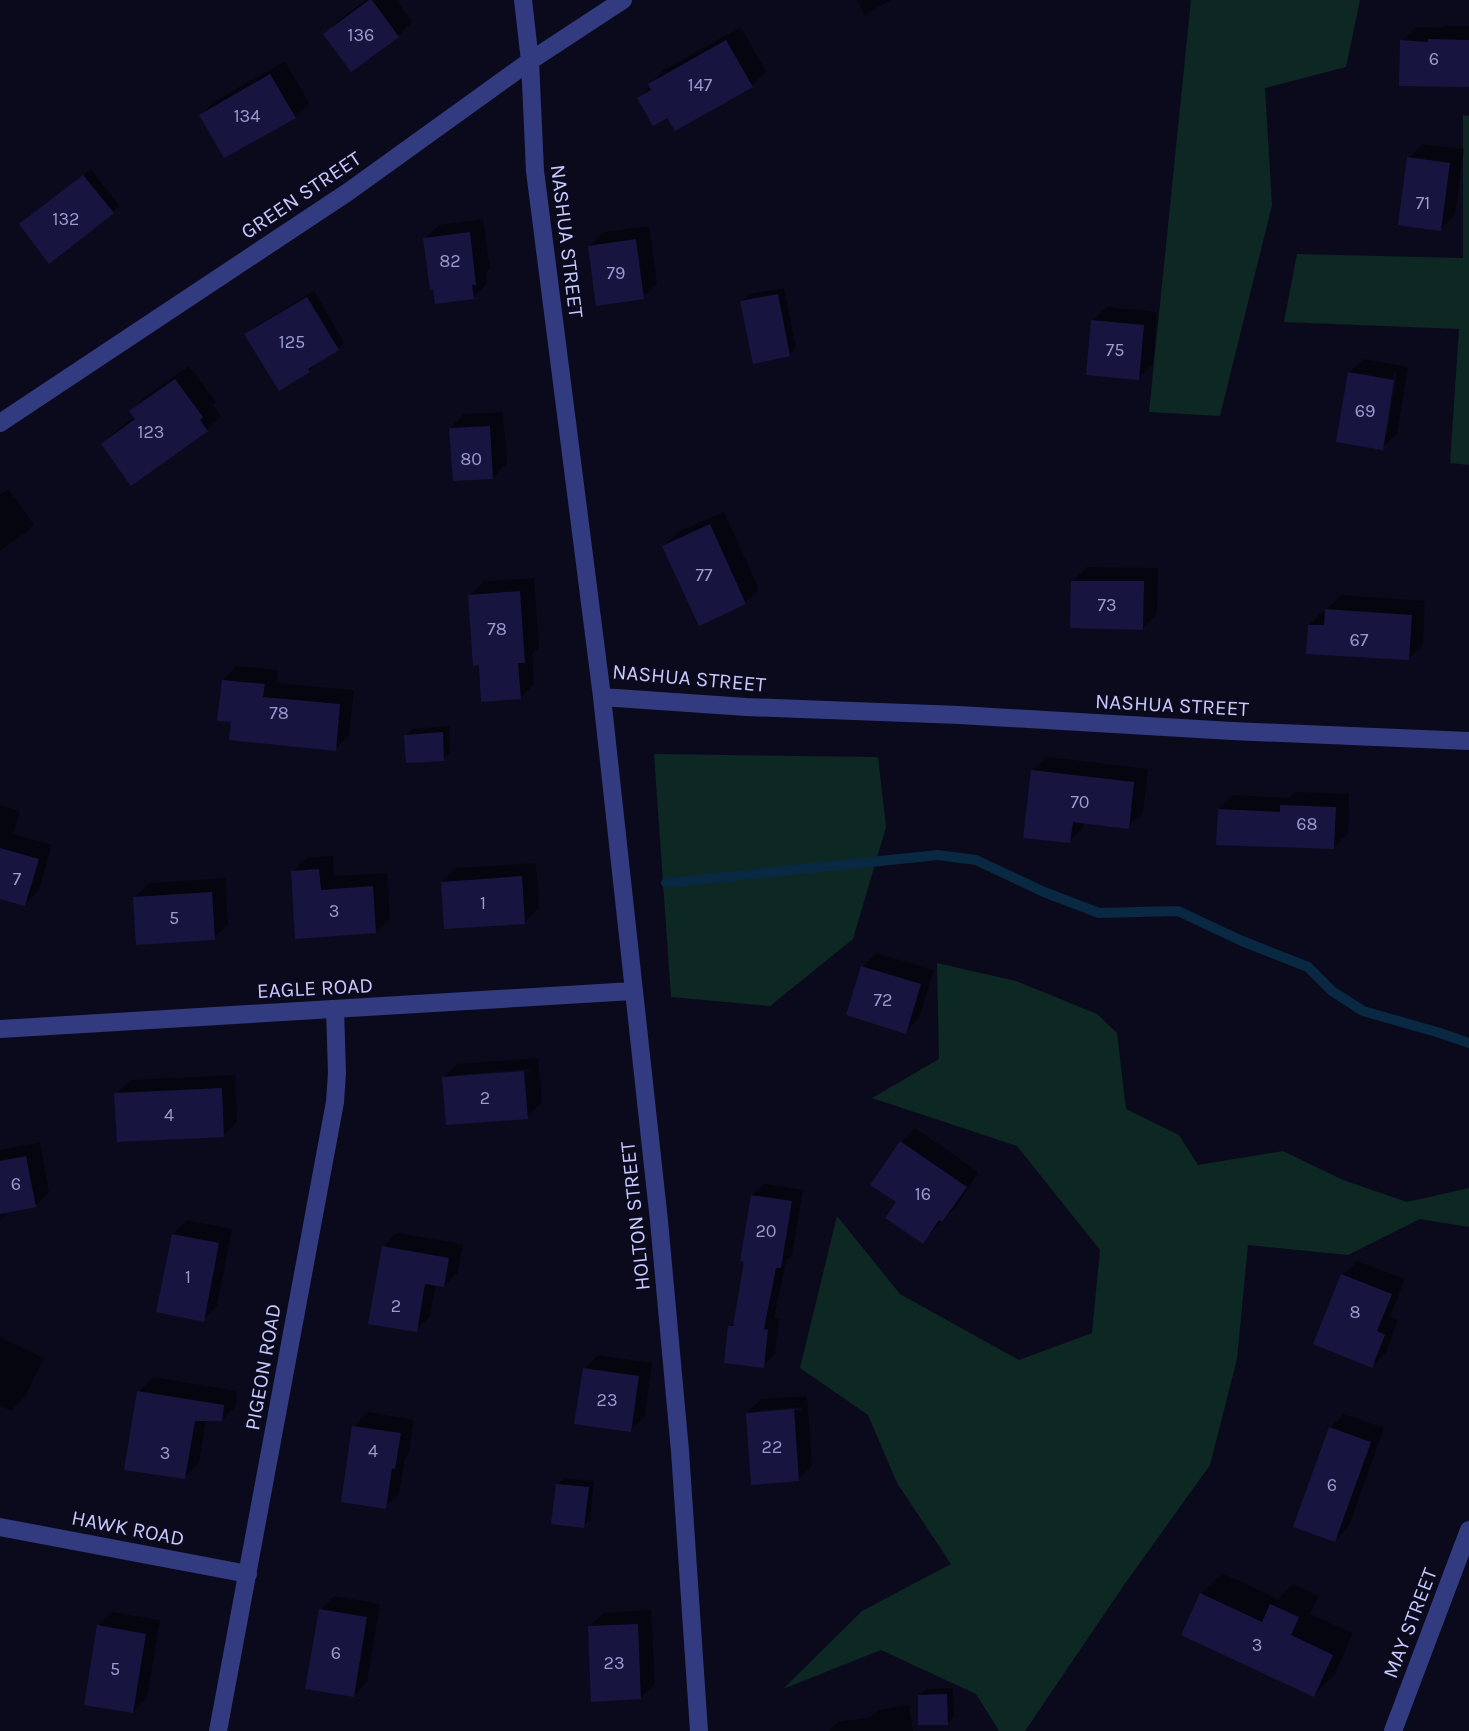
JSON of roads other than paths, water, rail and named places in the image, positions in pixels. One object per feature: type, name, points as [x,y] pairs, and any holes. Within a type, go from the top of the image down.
[{"type":"street","name":"NASHUA STREET","points":[[523,0],[530,61],[535,171],[602,697],[757,708],[1469,741]]},
{"type":"street","name":"GREEN STREET","points":[[0,423],[348,192],[530,61],[623,0]]},
{"type":"street","name":"HOLTON STREET","points":[[602,697],[660,1232],[680,1450],[699,1731]]},
{"type":"street","name":"EAGLE ROAD","points":[[0,1029],[633,991]]},
{"type":"street","name":"PIGEON ROAD","points":[[218,1731],[334,1102],[337,1073],[334,1009]]},
{"type":"street","name":"HAWK ROAD","points":[[0,1527],[248,1574]]},
{"type":"street","name":"MAY STREET","points":[[1393,1731],[1469,1530]]},
{"type":"waterway","points":[[666,883],[938,855],[976,860],[1044,892],[1099,913],[1178,911],[1242,941],[1308,967],[1332,991],[1363,1011],[1469,1043]]}]
